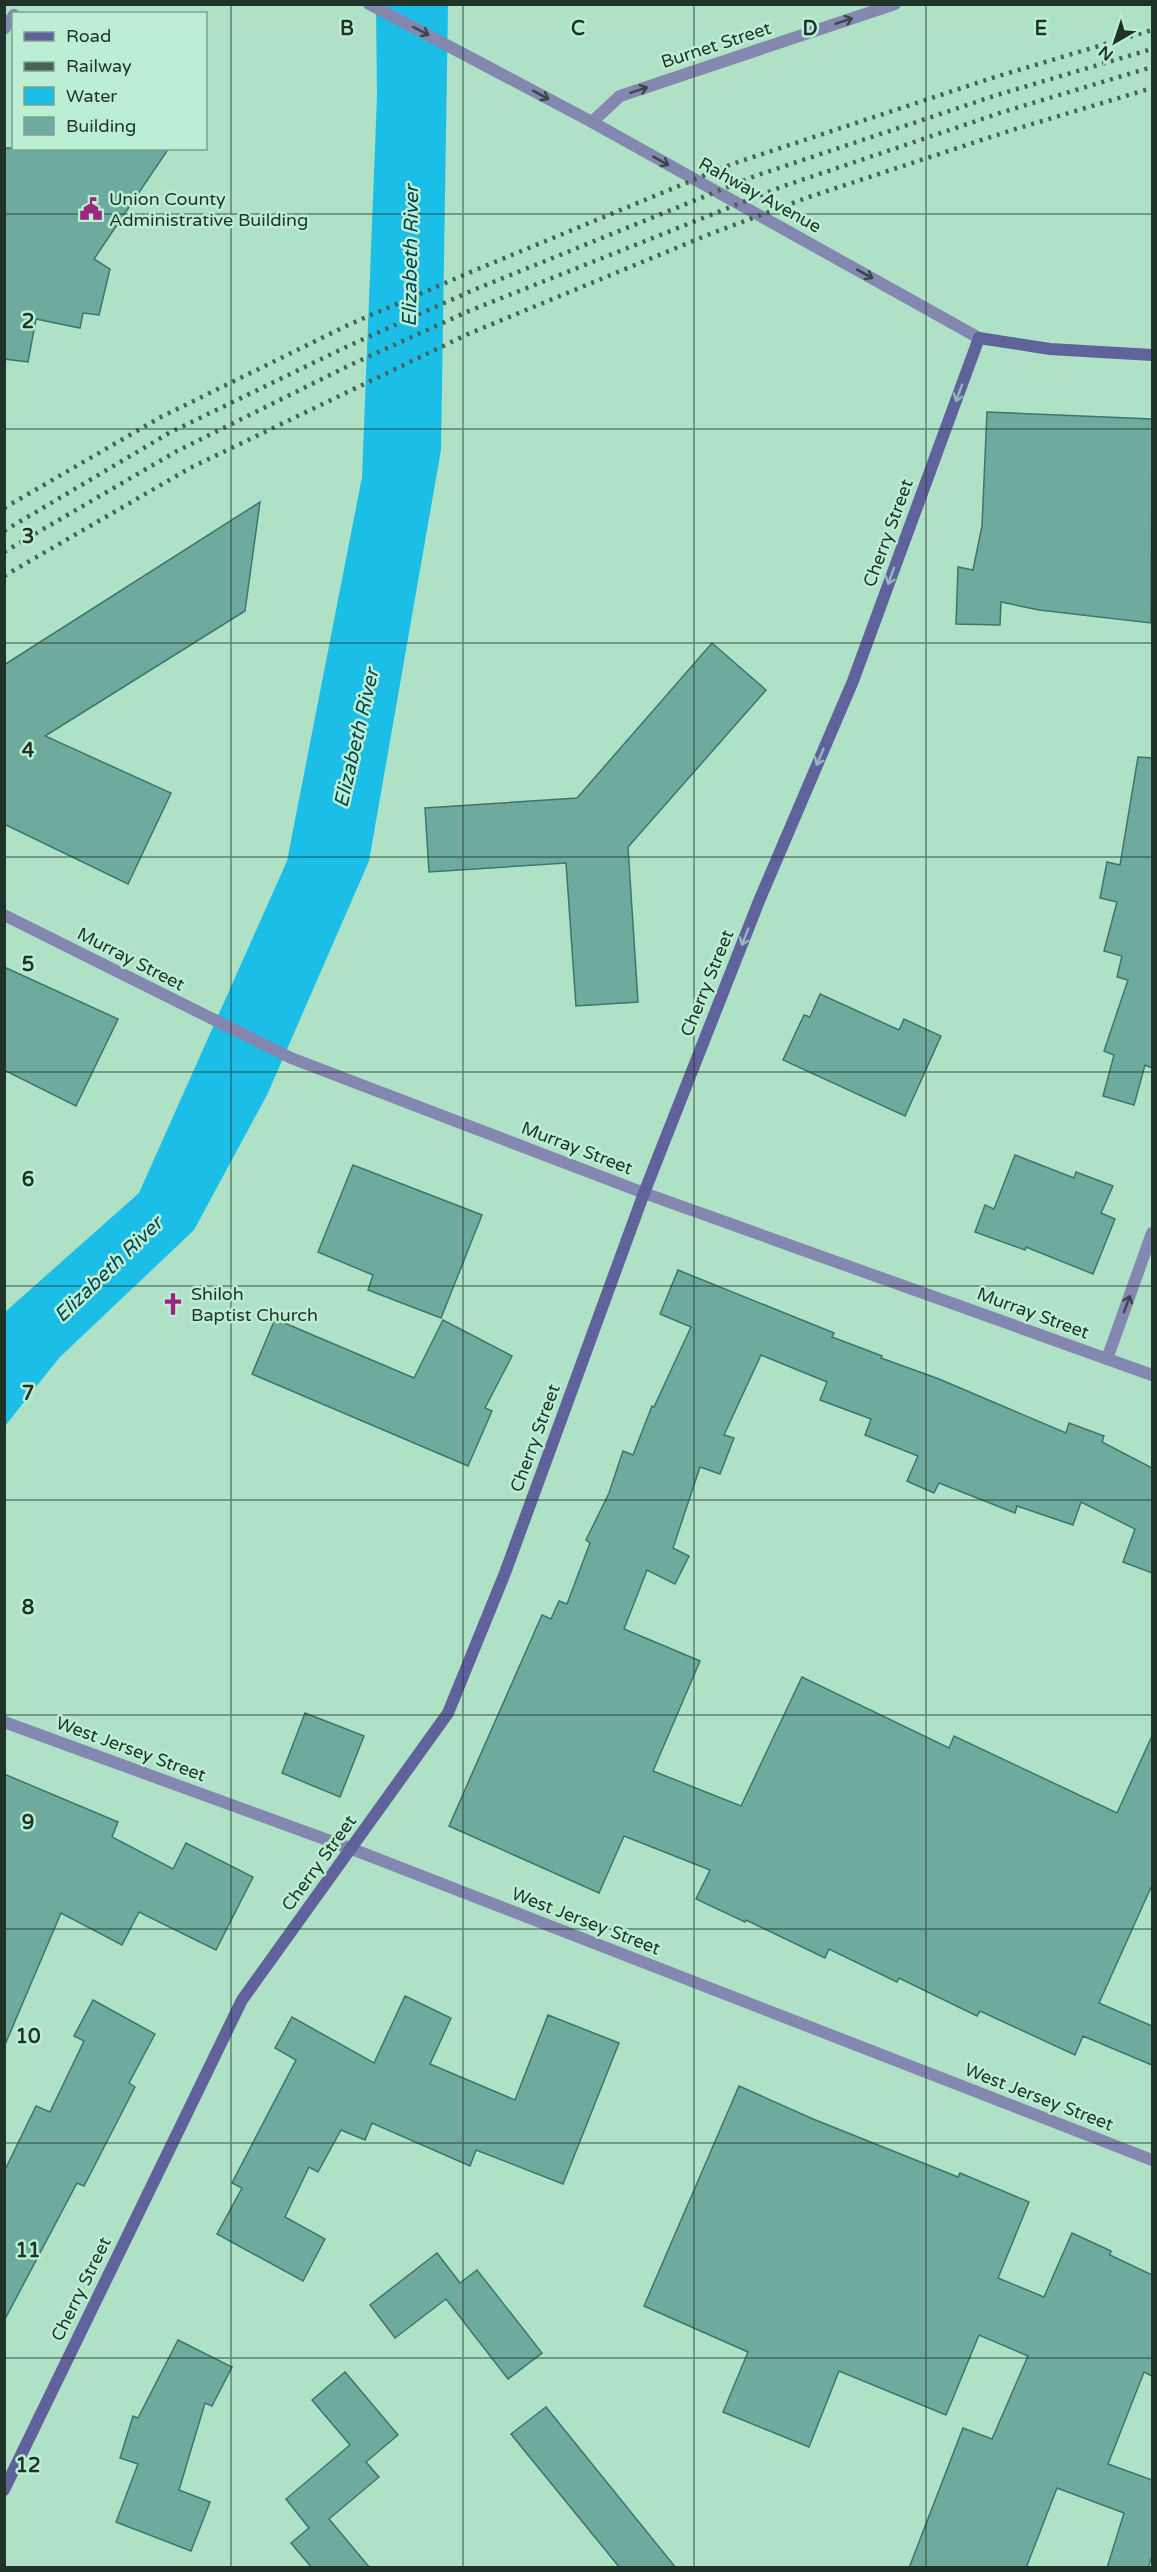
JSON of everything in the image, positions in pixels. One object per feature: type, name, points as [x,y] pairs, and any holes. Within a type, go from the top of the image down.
[{"type":"main road","name":"Rahway Avenue","points":[[979,338],[1050,350],[1152,355]]},
{"type":"main road","name":"Cherry Street","points":[[4,2490],[242,2000],[448,1713],[505,1573],[644,1193],[759,901],[853,681],[979,338]]},
{"type":"street","name":"Rahway Avenue","points":[[369,4],[592,122],[979,338]]},
{"type":"street","name":"Burnet Street","points":[[592,122],[620,96],[895,4]]},
{"type":"street","name":"Murray Street","points":[[4,915],[291,1058],[644,1193],[1152,1375]]},
{"type":"street","points":[[1107,1359],[1152,1233]]},
{"type":"street","name":"West Jersey Street","points":[[4,1722],[352,1849],[1152,2160]]},
{"type":"water","name":"Elizabeth River","points":[[376,5],[448,5],[441,450],[369,861],[267,1095],[194,1230],[59,1358],[5,1426],[5,1312],[139,1193],[287,861],[362,477],[377,97]]},
{"type":"building","points":[[4,148],[12,148],[12,150],[168,150],[94,259],[110,269],[99,315],[83,313],[80,328],[36,319],[28,362],[4,359]]},
{"type":"building","points":[[987,412],[1152,419],[1151,623],[1039,610],[1001,602],[1000,625],[956,624],[958,567],[973,570],[982,526]]},
{"type":"building","points":[[260,502],[245,611],[45,736],[171,793],[128,884],[4,824],[4,665]]},
{"type":"building","points":[[712,643],[766,690],[628,847],[638,1002],[576,1006],[566,863],[429,872],[425,808],[577,798]]},
{"type":"building","points":[[1138,757],[1152,758],[1152,1068],[1145,1065],[1134,1105],[1103,1096],[1114,1055],[1104,1051],[1128,980],[1117,977],[1122,956],[1104,951],[1117,902],[1100,898],[1107,862],[1120,865]]},
{"type":"building","points":[[4,967],[118,1019],[76,1106],[4,1070]]},
{"type":"building","points":[[820,994],[899,1030],[904,1019],[941,1036],[905,1116],[783,1060],[804,1015],[810,1017]]},
{"type":"building","points":[[1015,1155],[1074,1178],[1076,1172],[1113,1186],[1101,1213],[1115,1219],[1093,1274],[1026,1247],[1025,1250],[975,1232],[985,1205],[994,1209]]},
{"type":"building","points":[[353,1165],[482,1215],[441,1318],[368,1290],[373,1275],[318,1252]]},
{"type":"building","points":[[678,1270],[834,1333],[832,1337],[882,1356],[881,1358],[939,1379],[1066,1433],[1069,1423],[1104,1436],[1102,1442],[1152,1468],[1152,1573],[1123,1562],[1135,1529],[1081,1502],[1073,1525],[1017,1506],[1015,1513],[939,1483],[934,1493],[907,1481],[918,1456],[865,1435],[871,1419],[820,1400],[827,1382],[761,1355],[724,1435],[734,1438],[720,1474],[700,1467],[673,1548],[689,1556],[675,1584],[647,1570],[624,1629],[700,1661],[653,1771],[741,1806],[802,1677],[949,1748],[954,1736],[1117,1813],[1152,1736],[1152,1885],[1099,2003],[1152,2026],[1152,2065],[1083,2036],[1075,2055],[980,2011],[977,2016],[899,1978],[897,1982],[829,1949],[825,1958],[696,1899],[710,1870],[624,1836],[599,1893],[449,1826],[542,1615],[551,1619],[559,1601],[567,1604],[590,1543],[586,1540],[609,1493],[623,1451],[633,1455],[652,1406],[654,1407],[691,1327],[660,1314]]},
{"type":"building","points":[[275,1319],[414,1378],[443,1320],[512,1356],[485,1408],[492,1411],[468,1466],[252,1374]]},
{"type":"building","points":[[305,1713],[364,1736],[340,1797],[282,1773]]},
{"type":"building","points":[[4,1774],[118,1822],[112,1837],[173,1869],[186,1843],[253,1877],[216,1950],[139,1912],[122,1945],[61,1913],[4,2047]]},
{"type":"building","points":[[405,1996],[451,2018],[430,2064],[515,2100],[548,2015],[619,2043],[563,2184],[476,2150],[470,2166],[372,2123],[365,2140],[341,2130],[318,2172],[309,2167],[285,2217],[325,2239],[303,2281],[217,2234],[242,2188],[232,2183],[296,2060],[275,2048],[292,2017],[374,2063]]},
{"type":"building","points":[[93,2000],[155,2034],[129,2083],[135,2087],[84,2186],[77,2183],[4,2321],[4,2172],[36,2106],[50,2112],[84,2041],[74,2036]]},
{"type":"building","points":[[739,2086],[813,2119],[958,2177],[960,2173],[1029,2202],[998,2278],[1044,2297],[1072,2233],[1111,2251],[1110,2255],[1152,2275],[1152,2376],[1144,2372],[1108,2464],[1152,2480],[1152,2556],[1148,2568],[1107,2568],[1124,2513],[1057,2488],[1026,2568],[909,2568],[963,2428],[992,2439],[1028,2356],[979,2335],[946,2415],[839,2371],[809,2447],[723,2412],[748,2352],[644,2306]]},
{"type":"building","points":[[437,2253],[460,2283],[477,2270],[542,2353],[508,2379],[446,2299],[395,2338],[370,2305]]},
{"type":"building","points":[[178,2340],[232,2367],[212,2406],[205,2403],[179,2490],[210,2502],[191,2551],[116,2522],[138,2464],[120,2458],[133,2416],[138,2418]]},
{"type":"building","points":[[345,2372],[398,2435],[366,2462],[379,2477],[329,2519],[370,2568],[312,2568],[291,2543],[309,2528],[286,2499],[350,2445],[312,2400]]},
{"type":"building","points":[[546,2407],[676,2568],[620,2568],[511,2434]]},
{"type":"railway","points":[[4,508],[161,417],[348,325],[473,271],[732,164],[992,78],[1152,30]]},
{"type":"railway","points":[[4,531],[169,433],[348,346],[471,291],[755,176],[997,95],[1152,49]]},
{"type":"railway","points":[[4,552],[177,451],[350,365],[469,311],[781,187],[1003,112],[1152,67]]},
{"type":"railway","points":[[4,576],[190,468],[468,334],[710,234],[809,197],[1009,131],[1152,88]]},
{"type":"place","name":"Union County Administrative Building","points":[[91,209]]},
{"type":"place","name":"Shiloh Baptist Church","points":[[173,1304]]}]
